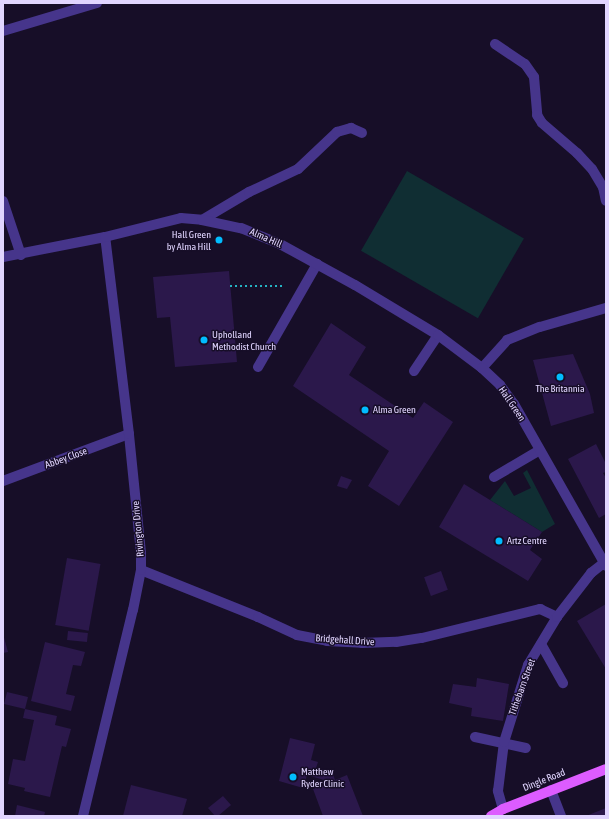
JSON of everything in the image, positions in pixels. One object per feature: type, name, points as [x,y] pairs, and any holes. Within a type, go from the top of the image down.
[{"type":"main road","name":"Dingle Road","points":[[491,816],[551,790],[606,769]]},
{"type":"street","points":[[3,31],[97,3]]},
{"type":"street","points":[[495,44],[525,64],[534,77],[537,116],[542,123],[577,153],[592,169],[603,187],[606,201]]},
{"type":"street","points":[[202,220],[249,192],[298,169],[337,132],[351,128],[362,133]]},
{"type":"street","points":[[3,201],[21,255]]},
{"type":"street","name":"Alma Hill","points":[[3,257],[21,255],[105,237],[180,218],[202,220],[242,228],[280,244],[317,264],[438,335],[482,368]]},
{"type":"street","name":"Rivington Drive","points":[[83,816],[133,610],[141,570],[141,553],[129,434],[105,237]]},
{"type":"street","points":[[258,367],[317,264]]},
{"type":"street","points":[[482,368],[507,340],[540,327],[606,308]]},
{"type":"street","points":[[414,371],[438,335]]},
{"type":"street","name":"Hall Green","points":[[482,368],[500,385],[514,404],[605,564]]},
{"type":"street","name":"Abbey Close","points":[[3,481],[129,434]]},
{"type":"street","points":[[494,477],[540,450]]},
{"type":"street","name":"Tithebarn Street","points":[[503,810],[498,791],[504,742],[528,664],[557,617],[591,573],[605,564]]},
{"type":"street","name":"Bridgehall Drive","points":[[141,570],[258,617],[297,635],[327,641],[362,643],[396,642],[422,638],[540,609],[557,617]]},
{"type":"street","points":[[541,644],[563,683]]},
{"type":"street","points":[[475,737],[504,742],[526,748]]},
{"type":"street","points":[[551,790],[561,816]]},
{"type":"path","points":[[230,286],[304,286]]},
{"type":"green space","points":[[407,171],[524,238],[478,318],[361,251]]},
{"type":"green space","points":[[527,470],[555,524],[542,532],[490,500],[505,481],[514,496],[531,488],[523,473]]},
{"type":"building","name":"Upholland Methodist Church","points":[[229,271],[237,362],[175,367],[170,317],[157,318],[153,277]]},
{"type":"building","name":"Alma Green","points":[[331,323],[366,347],[349,375],[413,418],[424,402],[453,422],[399,506],[368,486],[389,451],[293,386]]},
{"type":"building","name":"The Britannia","points":[[573,354],[590,394],[594,413],[551,426],[533,360]]},
{"type":"building","points":[[596,444],[606,464],[606,472],[603,473],[606,478],[606,514],[599,518],[568,459]]},
{"type":"building","points":[[341,476],[352,480],[347,489],[337,486]]},
{"type":"building","name":"Artz Centre","points":[[464,484],[542,532],[530,550],[542,559],[528,581],[439,527]]},
{"type":"building","points":[[67,558],[100,564],[89,631],[55,625]]},
{"type":"building","points":[[441,571],[448,590],[431,596],[424,577]]},
{"type":"building","points":[[606,604],[606,669],[577,621]]},
{"type":"building","points":[[68,631],[88,633],[87,642],[67,640]]},
{"type":"building","points":[[3,634],[8,652],[3,653]]},
{"type":"building","points":[[45,642],[85,652],[81,666],[73,665],[66,694],[75,696],[71,711],[31,701]]},
{"type":"building","points":[[477,678],[509,684],[503,721],[471,716],[472,708],[449,703],[453,684],[476,687]]},
{"type":"building","points":[[7,692],[28,697],[25,709],[4,704]]},
{"type":"building","points":[[25,709],[57,716],[55,725],[71,729],[66,747],[62,746],[50,797],[24,791],[25,788],[8,784],[13,759],[25,761],[34,720],[23,718]]},
{"type":"building","name":"Matthew Ryder Clinic","points":[[290,738],[315,744],[311,760],[318,762],[316,768],[332,771],[335,780],[347,775],[363,816],[323,816],[313,789],[326,784],[324,780],[307,775],[303,788],[279,781]]},
{"type":"building","points":[[131,785],[187,799],[182,816],[123,816]]},
{"type":"building","points":[[223,796],[231,805],[218,816],[215,816],[208,808]]},
{"type":"building","points":[[17,805],[45,812],[44,816],[15,816]]},
{"type":"building","points":[[606,808],[606,816],[586,816]]},
{"type":"place","name":"Hall Green by Alma Hill","points":[[219,240]]},
{"type":"place","name":"Upholland Methodist Church","points":[[204,340]]},
{"type":"place","name":"The Britannia","points":[[560,377]]},
{"type":"place","name":"Alma Green","points":[[365,410]]},
{"type":"place","name":"Artz Centre","points":[[499,541]]},
{"type":"place","name":"Matthew Ryder Clinic","points":[[293,777]]}]
